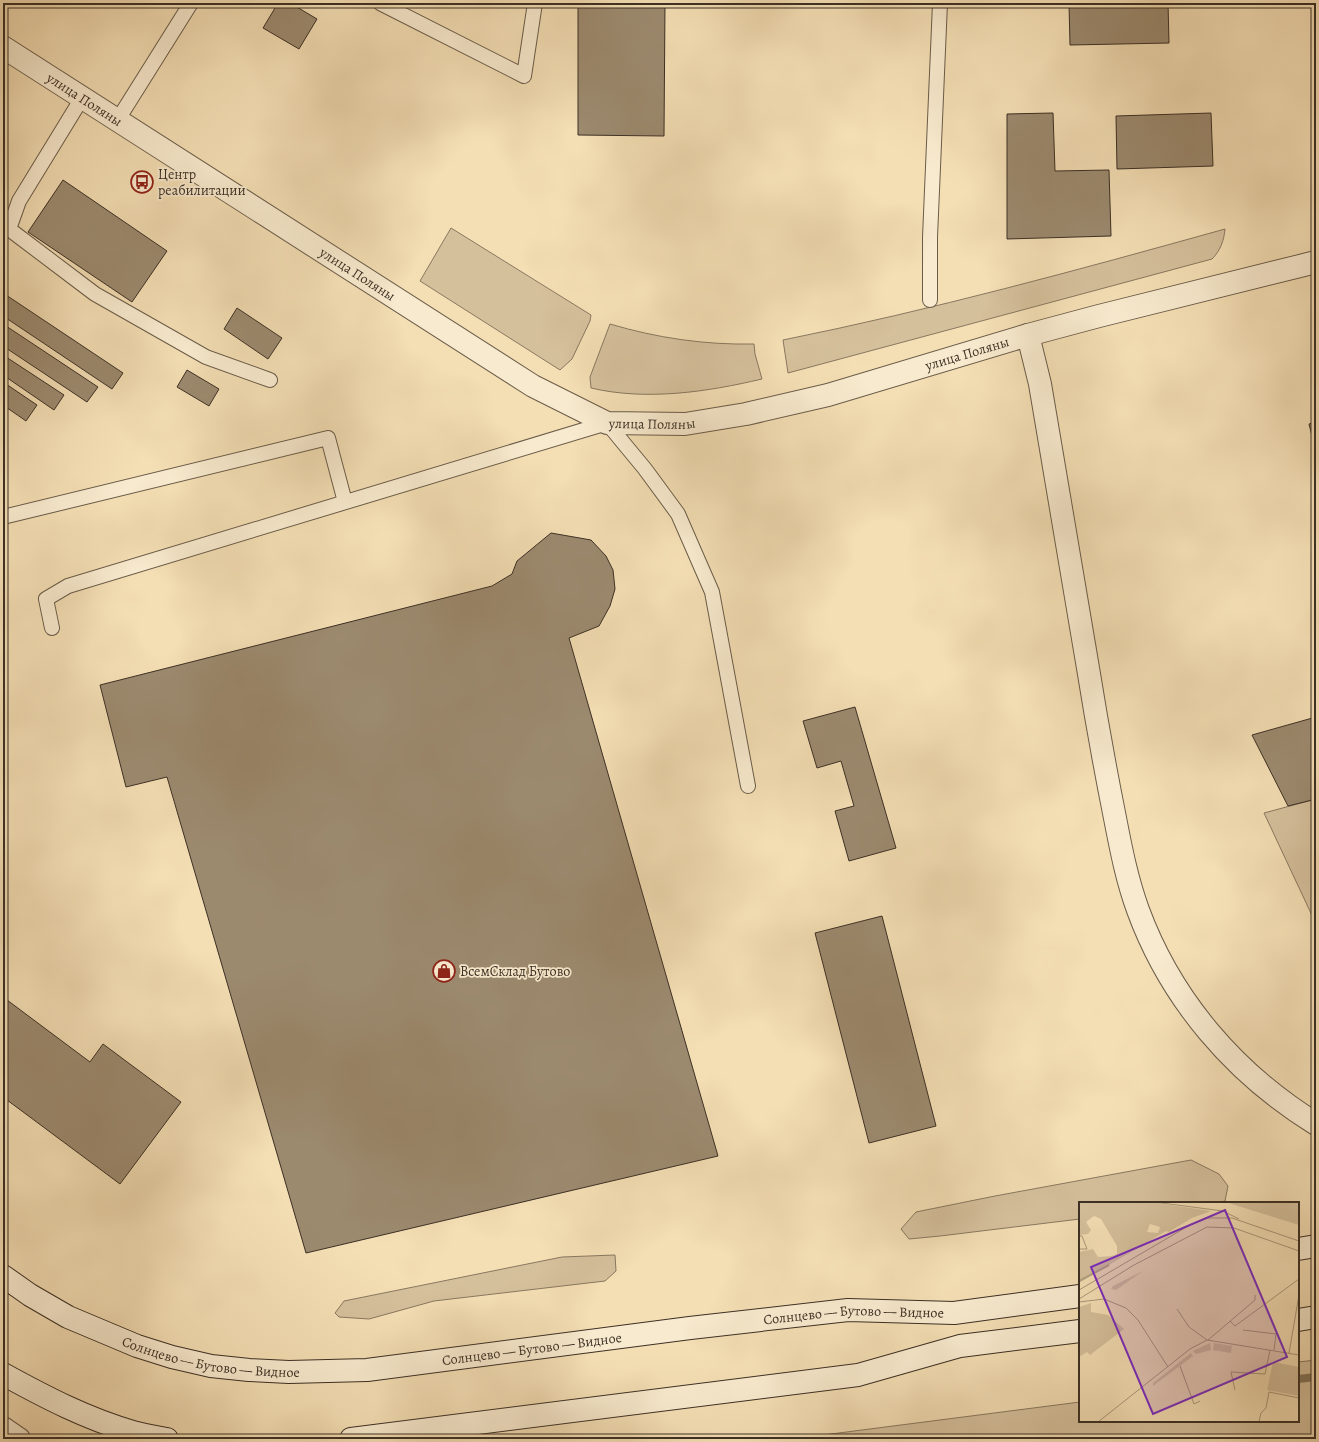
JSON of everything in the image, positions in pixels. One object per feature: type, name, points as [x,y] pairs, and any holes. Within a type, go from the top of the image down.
[{"type":"street","name":"улица Поляны","points":[[3,47],[533,386],[607,423],[685,424],[746,414],[828,395],[1028,335],[1316,262]]},
{"type":"street","points":[[1028,335],[1040,384],[1105,769],[1128,880],[1138,910],[1151,941],[1168,974],[1184,1000],[1210,1034],[1248,1074],[1298,1113],[1316,1124]]},
{"type":"street","points":[[1299,1249],[1316,1246]]},
{"type":"street","name":"Солнцево — Бутово — Видное","points":[[3,1276],[30,1295],[68,1317],[137,1346],[172,1358],[210,1366],[289,1372],[368,1370],[690,1328],[848,1310],[954,1312],[1079,1296]]},
{"type":"street","points":[[1299,1320],[1316,1317]]},
{"type":"street","points":[[352,1439],[858,1374],[960,1346],[1079,1331]]},
{"type":"street","points":[[3,1374],[61,1405],[96,1419],[133,1432],[167,1439]]},
{"type":"street","points":[[3,1428],[19,1439]]},
{"type":"lane","points":[[117,120],[190,3]]},
{"type":"lane","points":[[380,3],[524,76],[535,3]]},
{"type":"lane","points":[[930,300],[930,237],[940,3]]},
{"type":"lane","points":[[82,98],[19,201],[10,229],[102,298],[206,357],[270,380]]},
{"type":"lane","points":[[52,628],[46,599],[68,586],[607,423],[645,469],[678,514],[712,592],[748,786]]},
{"type":"lane","points":[[3,517],[328,438],[345,502]]},
{"type":"shaded area","points":[[451,228],[591,315],[590,321],[572,359],[560,370],[420,281]]},
{"type":"shaded area","points":[[1225,229],[1221,246],[1212,259],[788,373],[783,340],[950,303]]},
{"type":"shaded area","points":[[610,324],[681,340],[754,344],[755,354],[762,379],[720,388],[676,393],[633,394],[591,388],[590,377]]},
{"type":"shaded area","points":[[1316,799],[1316,924],[1264,813]]},
{"type":"shaded area","points":[[1191,1160],[1219,1174],[1228,1186],[1225,1201],[1220,1202],[1079,1202],[1079,1219],[909,1239],[901,1229],[916,1212]]},
{"type":"shaded area","points":[[615,1255],[616,1271],[605,1281],[434,1301],[369,1319],[339,1317],[335,1313],[344,1301],[562,1257]]},
{"type":"shaded area","points":[[1316,1360],[1316,1439],[792,1439],[1079,1402],[1079,1422],[1299,1422],[1299,1362]]},
{"type":"building","points":[[278,3],[290,3],[317,19],[299,49],[263,28]]},
{"type":"building","points":[[578,3],[665,3],[664,136],[578,135]]},
{"type":"building","points":[[1069,3],[1168,3],[1169,43],[1070,45]]},
{"type":"building","points":[[1053,113],[1055,171],[1109,170],[1111,236],[1007,239],[1007,114]]},
{"type":"building","points":[[1211,113],[1213,166],[1117,169],[1116,116]]},
{"type":"building","points":[[3,152],[8,156],[3,163]]},
{"type":"building","points":[[63,180],[167,251],[132,302],[28,232]]},
{"type":"building","points":[[3,293],[123,373],[112,389],[3,316]]},
{"type":"building","points":[[237,308],[282,338],[268,359],[224,329]]},
{"type":"building","points":[[3,324],[98,387],[87,402],[3,346]]},
{"type":"building","points":[[3,355],[64,395],[54,410],[3,375]]},
{"type":"building","points":[[187,370],[219,389],[209,406],[177,387]]},
{"type":"building","points":[[3,382],[37,405],[26,421],[3,405]]},
{"type":"building","points":[[1316,422],[1316,452],[1309,424]]},
{"type":"building","name":"ВсемСклад Бутово","points":[[551,533],[591,540],[606,556],[613,570],[615,589],[610,606],[599,626],[569,638],[718,1156],[306,1253],[167,777],[126,787],[100,685],[492,586],[512,574],[517,561]]},
{"type":"building","points":[[855,707],[896,848],[849,861],[835,811],[854,806],[841,761],[817,768],[803,721]]},
{"type":"building","points":[[1316,717],[1316,799],[1288,806],[1252,735]]},
{"type":"building","points":[[882,916],[936,1126],[869,1143],[815,933]]},
{"type":"building","points":[[3,997],[90,1062],[103,1044],[181,1102],[120,1184],[3,1097]]},
{"type":"waterway","points":[[1299,1379],[1316,1377]]},
{"type":"place","name":"Центр реабилитации","points":[[142,182]]},
{"type":"place","name":"ВсемСклад Бутово","points":[[444,971]]}]
